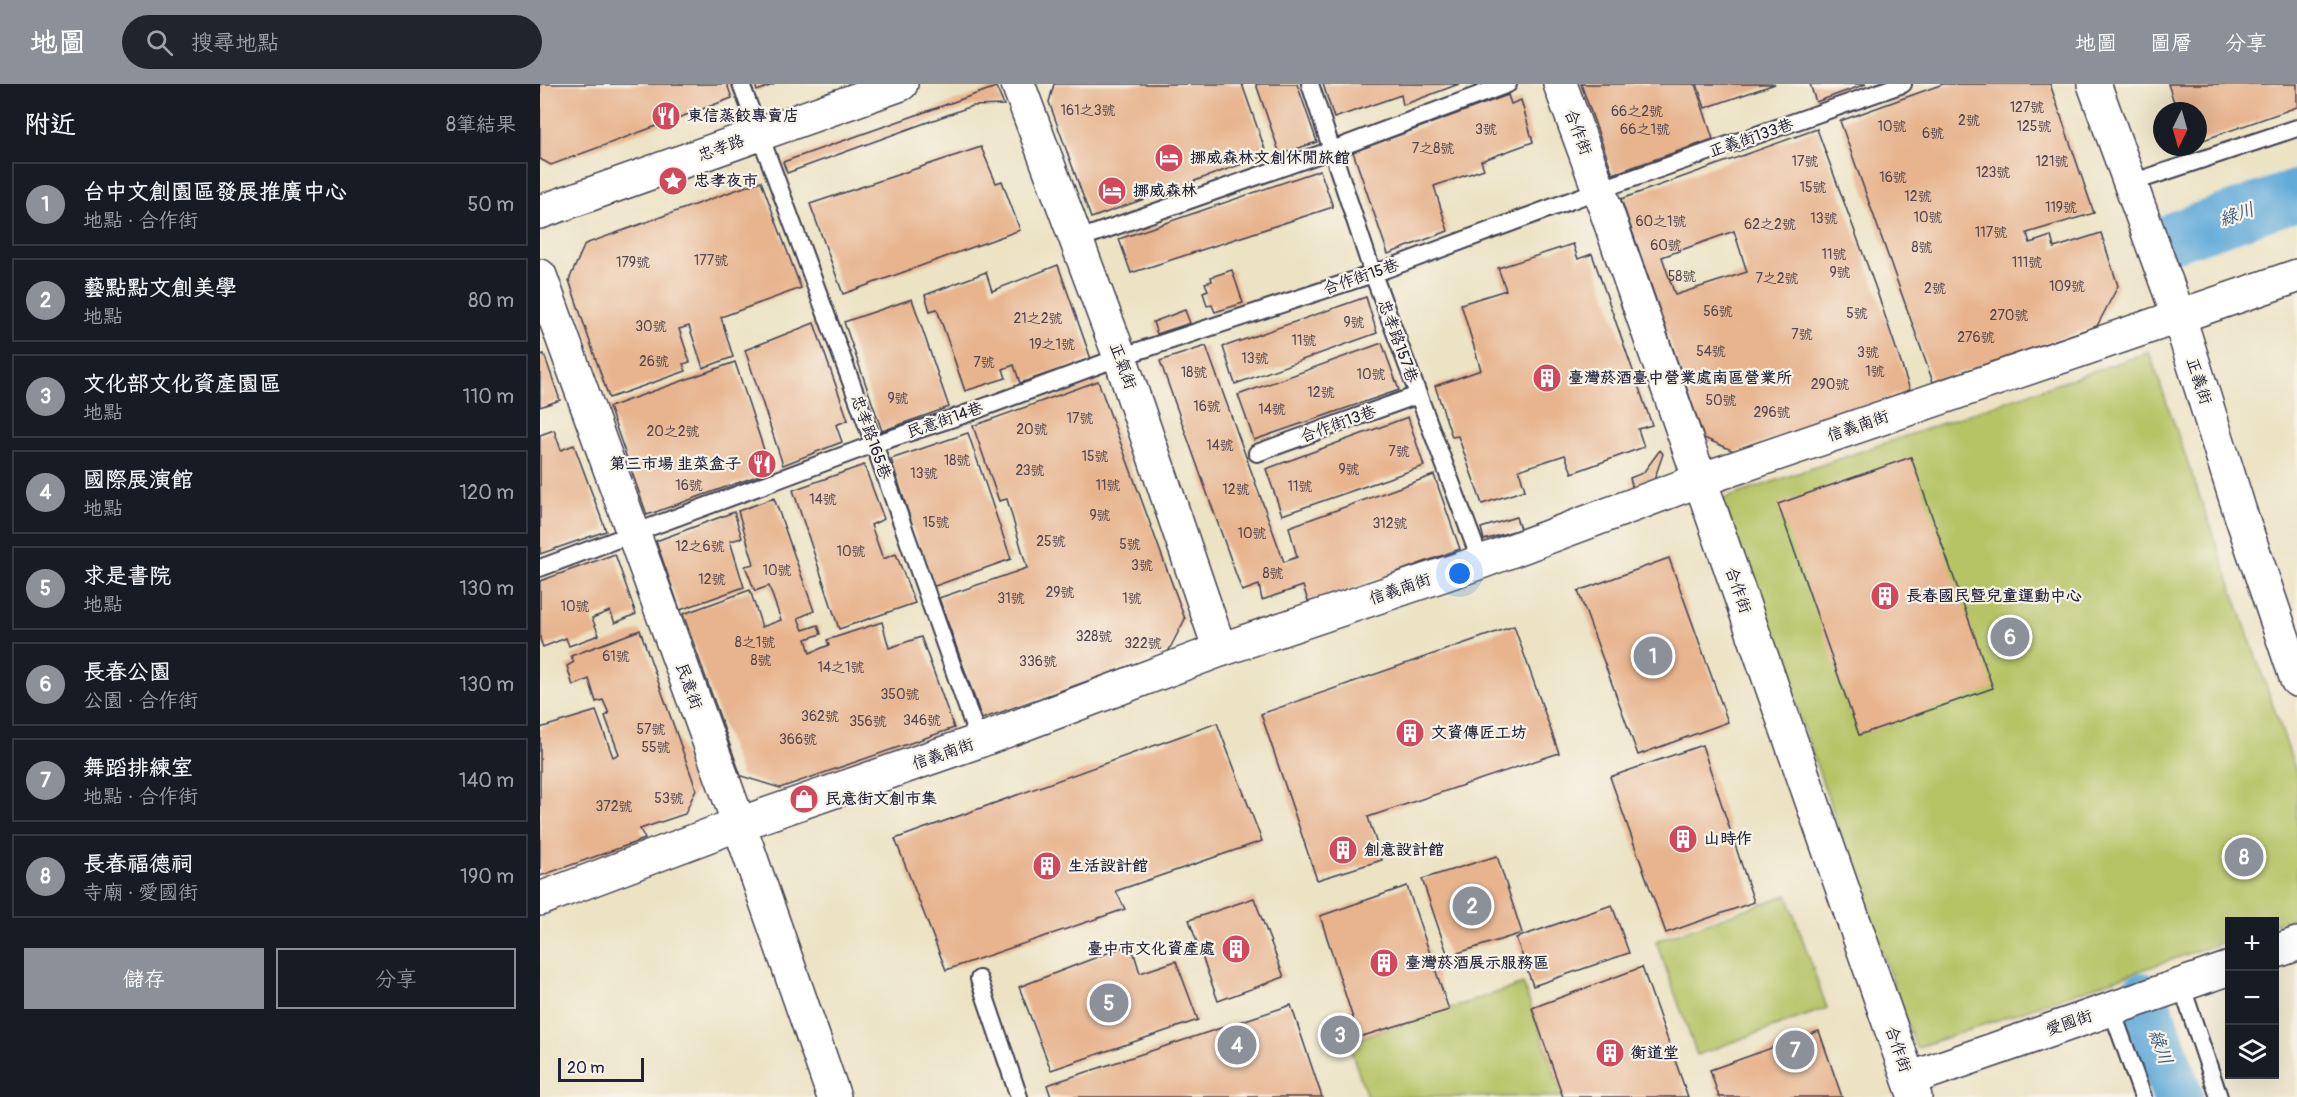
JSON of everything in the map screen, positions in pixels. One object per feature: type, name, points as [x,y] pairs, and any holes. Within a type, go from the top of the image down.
[{"type":"street","name":"忠孝路","points":[[540,212],[901,84]]},
{"type":"street","name":"正氣街","points":[[1018,84],[1120,357],[1220,650]]},
{"type":"street","name":"合作街","points":[[1560,84],[1912,1088]]},
{"type":"street","name":"正義街","points":[[2094,84],[2179,317],[2240,512],[2297,680]]},
{"type":"street","name":"民意街","points":[[540,276],[739,824],[834,1097]]},
{"type":"street","name":"信義南街","points":[[540,899],[739,824],[979,741],[1220,650],[1481,561],[1700,480],[2297,276]]},
{"type":"street","points":[[2279,950],[2297,944]]},
{"type":"street","name":"愛國街","points":[[1912,1088],[2112,1008],[2225,969]]},
{"type":"lane","name":"忠孝路165巷","points":[[741,84],[874,444],[979,741]]},
{"type":"lane","name":"忠孝路157巷","points":[[1310,84],[1373,274],[1481,561]]},
{"type":"lane","points":[[1076,240],[1332,150],[1508,84]]},
{"type":"lane","name":"正義街133巷","points":[[1599,190],[1903,84]]},
{"type":"lane","points":[[2131,183],[2297,128]]},
{"type":"lane","name":"合作街15巷","points":[[1120,357],[1373,274],[1599,190]]},
{"type":"lane","name":"民意街14巷","points":[[540,568],[874,444],[963,415],[1120,357]]},
{"type":"lane","name":"合作街13巷","points":[[1257,453],[1418,395]]},
{"type":"lane","points":[[979,979],[1019,1097]]},
{"type":"lane","points":[[2181,984],[2219,1097]]},
{"type":"lane","points":[[2112,1008],[2143,1097]]},
{"type":"green space","points":[[2149,352],[2297,774],[2297,917],[2279,923],[2279,917],[2225,917],[2225,941],[1916,1048],[1723,499]]},
{"type":"green space","points":[[1787,895],[1827,1008],[1697,1055],[1656,941]]},
{"type":"green space","points":[[1523,984],[1563,1097],[1367,1097],[1348,1042]]},
{"type":"building","points":[[540,84],[727,84],[732,98],[551,165],[540,159]]},
{"type":"building","points":[[755,84],[775,84],[757,91]]},
{"type":"building","points":[[1054,84],[1242,84],[1267,155],[1091,218],[1049,102]]},
{"type":"building","points":[[1256,84],[1297,84],[1317,142],[1280,154]]},
{"type":"building","points":[[1323,84],[1459,84],[1403,105],[1401,95],[1334,118]]},
{"type":"building","points":[[1581,84],[1695,84],[1713,139],[1613,174]]},
{"type":"building","points":[[1697,84],[1775,84],[1705,108]]},
{"type":"building","points":[[1810,84],[1866,84],[1816,102]]},
{"type":"building","points":[[1943,84],[2050,84],[2094,213],[2027,233],[2030,243],[2051,236],[2054,248],[2101,233],[2118,286],[2097,326],[1933,382],[1840,121]]},
{"type":"building","points":[[2168,84],[2297,84],[2297,107],[2207,139],[2207,102],[2174,102]]},
{"type":"building","points":[[996,87],[1004,105],[972,106],[787,173],[783,162]]},
{"type":"building","points":[[1508,95],[1511,104],[1521,100],[1533,142],[1481,161],[1484,169],[1434,186],[1448,231],[1388,254],[1353,152]]},
{"type":"building","points":[[1817,129],[1875,286],[1910,390],[1736,452],[1704,438],[1621,199]],"holes":[[[1734,231],[1747,272],[1675,295],[1662,257]]]},
{"type":"building","points":[[981,147],[996,183],[1002,181],[1020,230],[843,294],[810,204]]},
{"type":"building","points":[[1320,170],[1333,207],[1131,273],[1119,239]]},
{"type":"building","points":[[761,181],[801,288],[721,317],[733,357],[703,368],[689,326],[679,329],[690,362],[683,364],[686,371],[609,398],[569,280],[585,244]]},
{"type":"building","name":"臺灣菸酒臺中營業處南區營業所","points":[[1573,244],[1578,259],[1592,254],[1652,425],[1638,429],[1644,447],[1572,473],[1565,455],[1519,470],[1525,490],[1482,504],[1458,436],[1452,437],[1435,386],[1481,370],[1461,304],[1506,290],[1498,268]]},
{"type":"building","points":[[1058,265],[1091,359],[1020,383],[1014,365],[1003,369],[1006,378],[965,391],[937,309],[930,311],[925,295],[986,272],[992,291]]},
{"type":"building","points":[[1232,270],[1243,303],[1215,312],[1212,305],[1207,306],[1203,292],[1208,290],[1205,283],[1212,281],[1211,277]]},
{"type":"building","points":[[1366,297],[1377,333],[1235,384],[1223,347]]},
{"type":"building","points":[[912,299],[949,407],[882,431],[844,322]]},
{"type":"building","points":[[1185,310],[1190,323],[1157,334],[1153,322]]},
{"type":"building","points":[[814,323],[848,420],[836,425],[842,442],[783,465],[745,350]]},
{"type":"building","points":[[1382,343],[1399,390],[1254,440],[1238,395]]},
{"type":"building","points":[[1206,346],[1284,562],[1297,557],[1289,527],[1434,475],[1460,549],[1309,604],[1303,586],[1262,600],[1259,585],[1242,591],[1160,361]]},
{"type":"building","points":[[544,354],[560,400],[540,407],[540,355]]},
{"type":"building","points":[[735,362],[771,471],[647,515],[609,407]]},
{"type":"building","points":[[1098,381],[1185,619],[1168,652],[982,719],[939,598],[1027,568],[1007,499],[999,501],[973,426]]},
{"type":"building","points":[[1408,417],[1424,466],[1282,515],[1266,469]]},
{"type":"building","points":[[554,430],[561,450],[574,445],[606,531],[540,554],[540,435]]},
{"type":"building","points":[[968,433],[1011,559],[932,587],[891,459]]},
{"type":"building","points":[[1660,450],[1663,454],[1653,483],[1633,490],[1630,478],[1643,473]]},
{"type":"building","name":"長春國民暨兒童運動中心","points":[[1911,457],[1993,688],[1859,735],[1778,504]]},
{"type":"building","points":[[864,465],[884,519],[871,525],[883,559],[896,554],[915,603],[839,629],[793,490]]},
{"type":"building","points":[[774,498],[814,611],[798,618],[803,630],[818,625],[821,634],[806,639],[810,653],[829,645],[827,640],[882,622],[889,648],[921,637],[954,728],[780,788],[741,776],[683,614],[750,590],[762,627],[781,620],[769,586],[755,591],[745,566],[754,564],[738,511]]},
{"type":"building","points":[[734,512],[742,538],[730,541],[744,587],[680,610],[656,541]]},
{"type":"building","points":[[1516,517],[1520,529],[1484,540],[1481,528]]},
{"type":"building","points":[[615,554],[636,614],[615,623],[610,611],[592,618],[599,635],[569,646],[566,638],[543,647],[540,639],[540,581]]},
{"type":"building","points":[[1669,558],[1728,722],[1638,755],[1578,591]]},
{"type":"building","name":"文資傳匠工坊","points":[[1514,626],[1559,753],[1368,817],[1382,860],[1317,880],[1261,714]]},
{"type":"building","points":[[640,630],[696,789],[685,814],[640,829],[645,839],[540,876],[540,728],[596,711],[613,757],[619,754],[605,716],[609,714],[603,700],[596,702],[589,679],[573,686],[567,666],[574,662],[571,656]]},
{"type":"building","name":"生活設計館","points":[[1217,723],[1262,841],[1116,891],[1125,909],[946,970],[895,839]]},
{"type":"building","name":"山時作","points":[[1702,745],[1754,902],[1666,933],[1610,777]]},
{"type":"building","points":[[1497,856],[1522,933],[1448,956],[1422,879]]},
{"type":"building","name":"臺灣菸酒展示服務區","points":[[1407,886],[1449,1010],[1359,1037],[1320,916]]},
{"type":"building","name":"臺中市文化資產處","points":[[1254,898],[1284,977],[1218,1001],[1189,920]]},
{"type":"building","points":[[1612,905],[1629,953],[1533,986],[1516,938]]},
{"type":"building","points":[[1131,944],[1140,973],[1176,961],[1198,1020],[1051,1070],[1019,987]]},
{"type":"building","name":"衡道堂","points":[[1642,967],[1688,1097],[1563,1097],[1532,1008]]},
{"type":"building","points":[[1291,1005],[1322,1097],[1051,1097],[1047,1085]]},
{"type":"building","points":[[1819,1031],[1842,1097],[1719,1097],[1710,1070]]},
{"type":"waterway","name":"綠川","points":[[2177,236],[2297,195]]},
{"type":"waterway","name":"綠川","points":[[2143,998],[2178,1097]]},
{"type":"place","name":"東信蒸餃專賣店","points":[[666,116]]},
{"type":"place","name":"挪威森林文創休閒旅館","points":[[1169,158]]},
{"type":"place","name":"忠孝夜市","points":[[673,181]]},
{"type":"place","name":"挪威森林","points":[[1112,191]]},
{"type":"place","name":"臺灣菸酒臺中營業處南區營業所","points":[[1547,378]]},
{"type":"place","name":"第三市場 韭菜盒子","points":[[762,464]]},
{"type":"place","name":"長春國民暨兒童運動中心","points":[[1885,596]]},
{"type":"place","name":"長春公園","points":[[2010,637]]},
{"type":"place","name":"台中文創園區發展推廣中心","points":[[1653,656]]},
{"type":"place","name":"文資傳匠工坊","points":[[1410,733]]},
{"type":"place","name":"民意街文創市集","points":[[804,799]]},
{"type":"place","name":"山時作","points":[[1683,839]]},
{"type":"place","name":"創意設計館","points":[[1343,850]]},
{"type":"place","name":"長春福德祠","points":[[2244,857]]},
{"type":"place","name":"生活設計館","points":[[1047,866]]},
{"type":"place","name":"藝點點文創美學","points":[[1472,906]]},
{"type":"place","name":"臺中市文化資產處","points":[[1236,949]]},
{"type":"place","name":"臺灣菸酒展示服務區","points":[[1384,963]]},
{"type":"place","name":"求是書院","points":[[1109,1003]]},
{"type":"place","name":"文化部文化資產園區","points":[[1340,1035]]},
{"type":"place","name":"國際展演館","points":[[1237,1045]]},
{"type":"place","name":"舞蹈排練室","points":[[1795,1050]]},
{"type":"place","name":"衡道堂","points":[[1610,1053]]}]
